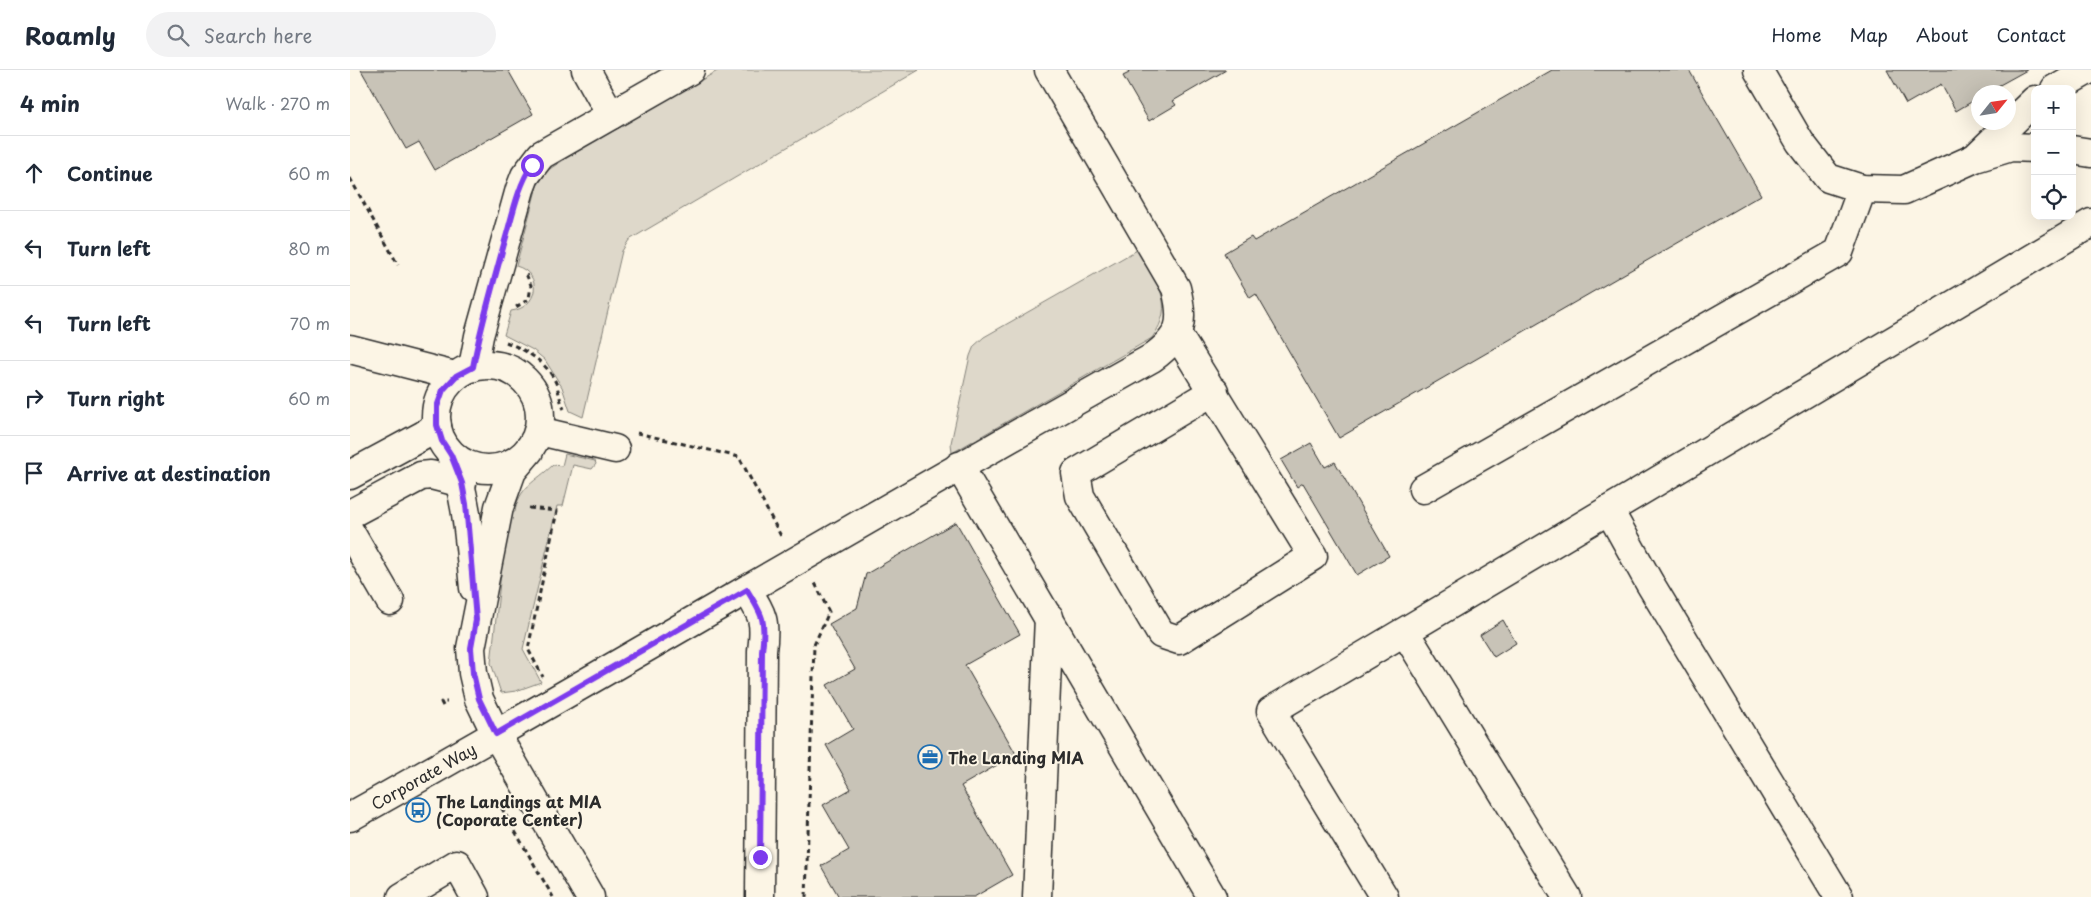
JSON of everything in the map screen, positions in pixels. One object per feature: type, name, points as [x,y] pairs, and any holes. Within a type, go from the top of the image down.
[{"type":"street","points":[[586,70],[611,115]]},
{"type":"street","points":[[476,620],[466,504],[462,483],[451,455],[442,441],[437,425],[437,407],[443,390],[464,371],[479,336],[520,189],[532,165],[541,155],[690,70]]},
{"type":"street","points":[[1049,70],[1176,288],[1181,319],[1177,334],[1214,391],[1313,556],[1180,640],[1161,634],[1080,496],[1076,473],[1214,391]]},
{"type":"street","points":[[1758,70],[1800,142],[1828,178],[1862,190],[1904,190],[1975,158],[2011,147],[2031,148]]},
{"type":"street","points":[[2062,85],[2088,70]]},
{"type":"street","points":[[1975,158],[2031,104]]},
{"type":"street","points":[[2076,151],[2091,153]]},
{"type":"street","points":[[1423,489],[1839,252],[1862,190]]},
{"type":"street","points":[[1384,897],[1271,711],[2091,222]]},
{"type":"street","name":"Corporate Way","points":[[350,816],[747,590],[959,466],[1152,358],[1169,345],[1177,334]]},
{"type":"street","points":[[350,349],[464,371],[492,365],[509,369],[525,379],[536,394],[541,412],[534,441],[512,471],[505,486],[471,648],[473,673],[479,699],[496,734],[590,897]]},
{"type":"street","points":[[350,475],[424,435],[437,425]]},
{"type":"street","points":[[451,455],[470,466],[491,470],[512,464],[534,441],[622,440]]},
{"type":"street","points":[[959,466],[1212,897]]},
{"type":"street","points":[[350,514],[421,476],[431,475],[462,483]]},
{"type":"street","points":[[1609,510],[1649,582],[1839,897]]},
{"type":"street","points":[[350,532],[390,601]]},
{"type":"street","points":[[747,590],[759,609],[766,627],[762,651],[760,897]]},
{"type":"street","points":[[1037,897],[1049,617]]},
{"type":"street","points":[[1405,632],[1567,897]]},
{"type":"street","points":[[402,897],[456,864],[475,897]]},
{"type":"path","points":[[350,178],[398,265]]},
{"type":"path","points":[[502,254],[514,269],[523,271],[528,276],[531,285],[529,299],[515,308],[508,308]]},
{"type":"path","points":[[501,338],[524,349],[547,370],[555,381],[566,412]]},
{"type":"path","points":[[622,440],[739,457],[786,546]]},
{"type":"path","points":[[525,508],[557,511],[528,649],[546,682]]},
{"type":"path","points":[[806,897],[814,645],[830,612],[814,581]]},
{"type":"path","points":[[443,706],[441,702],[446,702]]},
{"type":"path","points":[[497,800],[553,897]]},
{"type":"shaded area","points":[[719,70],[919,70],[629,240],[622,251],[583,417],[570,411],[562,387],[545,360],[533,350],[504,335],[511,311],[520,309],[527,304],[532,298],[534,290],[531,276],[525,270],[516,266],[537,186],[548,170],[565,159]]},
{"type":"shaded area","points":[[1137,250],[1157,283],[1163,303],[1163,314],[1152,338],[952,453],[951,443],[970,356],[974,346],[984,337]]},
{"type":"shaded area","points":[[565,454],[595,461],[596,464],[592,469],[573,465],[563,506],[557,506],[523,649],[541,682],[516,691],[501,693],[491,663],[508,511],[515,512],[524,491],[553,465],[562,466]]},
{"type":"building","points":[[361,70],[508,70],[533,114],[435,170],[419,142],[406,149]]},
{"type":"building","points":[[1127,70],[1226,70],[1173,101],[1176,105],[1149,121],[1123,76],[1129,73]]},
{"type":"building","points":[[1552,70],[1689,70],[1761,195],[1339,438],[1256,294],[1250,298],[1224,253],[1251,237],[1254,241]]},
{"type":"building","points":[[1887,70],[2027,70],[2000,85],[1971,85],[1971,102],[1956,111],[1941,84],[1906,104]]},
{"type":"building","points":[[1311,443],[1325,467],[1335,462],[1389,556],[1357,575],[1303,483],[1297,487],[1281,460]]},
{"type":"building","points":[[956,522],[1020,634],[965,665],[1016,754],[961,786],[1012,875],[974,897],[839,897],[821,866],[849,850],[823,805],[851,789],[826,745],[853,729],[827,685],[855,669],[829,624],[857,608],[866,574]]},
{"type":"building","points":[[1503,620],[1516,643],[1494,657],[1480,635]]},
{"type":"place","name":"The Landing MIA","points":[[930,757]]},
{"type":"place","name":"The Landings at MIA (Coporate Center)","points":[[418,810]]},
{"type":"route","points":[[532,165],[525,176],[512,215],[479,336],[473,367],[456,376],[443,390],[437,407],[437,425],[442,441],[451,455],[462,483],[466,504],[476,620],[471,648],[473,673],[479,699],[496,734],[747,590],[759,609],[766,627],[762,651],[760,857]]}]
